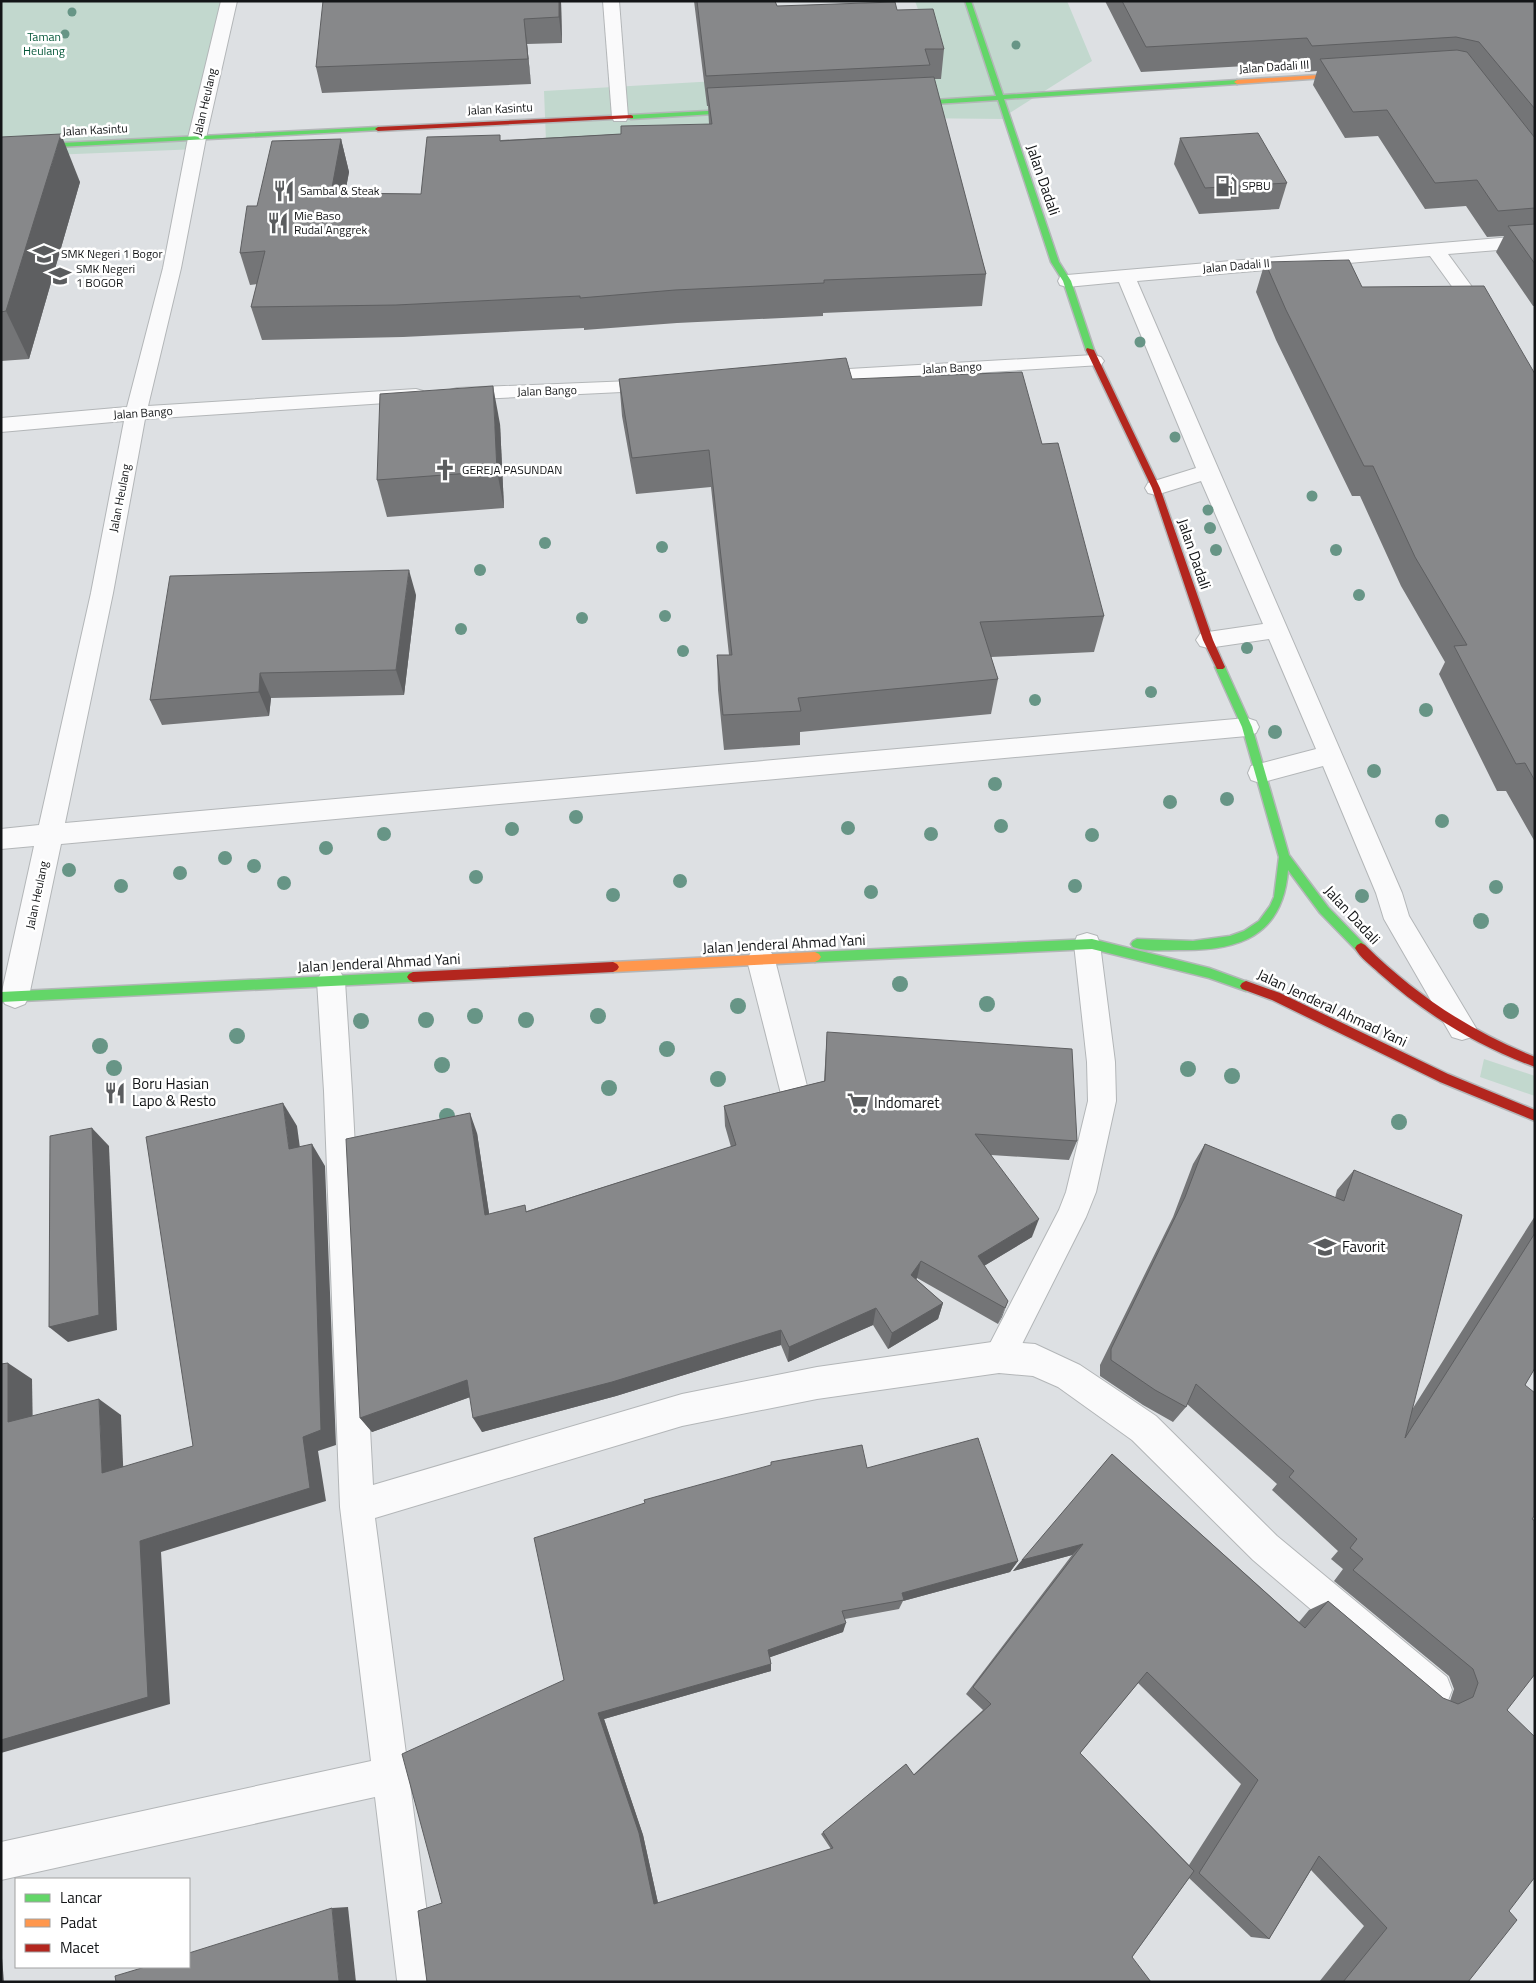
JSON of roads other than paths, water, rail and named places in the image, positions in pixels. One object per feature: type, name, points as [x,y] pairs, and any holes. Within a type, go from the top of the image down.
[{"type":"main road","name":"Jalan Dadali","points":[[968,1],[1055,262],[1067,281],[1094,361],[1156,488],[1208,640],[1246,728],[1284,857],[1324,910],[1367,955],[1406,988],[1462,1028],[1491,1044],[1535,1062]]},
{"type":"main road","name":"Jalan Dadali III","points":[[1000,99],[1360,75]]},
{"type":"main road","points":[[893,104],[1000,99]]},
{"type":"main road","name":"Jalan Kasintu","points":[[1,148],[756,111]]},
{"type":"main road","points":[[1089,944],[1220,944],[1240,937],[1263,925],[1275,909],[1284,857]]},
{"type":"main road","name":"Jalan Jenderal Ahmad Yani","points":[[8,996],[1089,944],[1209,973],[1276,996],[1444,1078],[1535,1116]]},
{"type":"street","name":"Jalan Heulang","points":[[8,996],[50,836],[102,593],[136,413],[172,268],[197,138],[229,1]]},
{"type":"street","points":[[611,1],[620,118]]},
{"type":"street","name":"Jalan Dadali II","points":[[1067,281],[1535,241]]},
{"type":"street","points":[[1435,249],[1496,336]]},
{"type":"street","points":[[1126,276],[1331,755],[1389,893],[1397,919],[1462,1028]]},
{"type":"street","name":"Jalan Bango","points":[[798,378],[1094,361]]},
{"type":"street","name":"Jalan Bango","points":[[1,425],[136,413],[380,396],[600,389],[679,384]]},
{"type":"street","points":[[1156,488],[1208,471]]},
{"type":"street","points":[[1208,640],[1277,630]]},
{"type":"street","points":[[1,839],[1246,728]]},
{"type":"street","points":[[1260,773],[1331,755]]},
{"type":"street","points":[[999,1357],[1078,1200],[1102,1101],[1101,1062],[1089,944]]},
{"type":"street","points":[[761,960],[795,1094]]},
{"type":"street","points":[[331,981],[338,1091],[357,1507],[417,1980]]},
{"type":"street","points":[[357,1507],[682,1410],[818,1383],[999,1357],[1034,1360],[1069,1376],[1144,1428],[1265,1548],[1434,1690]]},
{"type":"street","points":[[1,1861],[390,1775]]},
{"type":"place","name":"SPBU","points":[[1226,186]]},
{"type":"place","name":"Sambal & Steak","points":[[284,191]]},
{"type":"place","name":"Mie Baso Rudal Anggrek","points":[[278,223]]},
{"type":"place","name":"SMK Negeri 1 Bogor","points":[[44,254]]},
{"type":"place","name":"SMK Negeri 1 BOGOR","points":[[60,276]]},
{"type":"place","name":"GEREJA PASUNDAN","points":[[445,470]]},
{"type":"place","name":"Boru Hasian Lapo & Resto","points":[[115,1093]]},
{"type":"place","name":"Indomaret","points":[[858,1103]]},
{"type":"place","name":"Favorit","points":[[1325,1247]]},
{"type":"park label","name":"Taman Heulang","points":[[44,44]]}]
